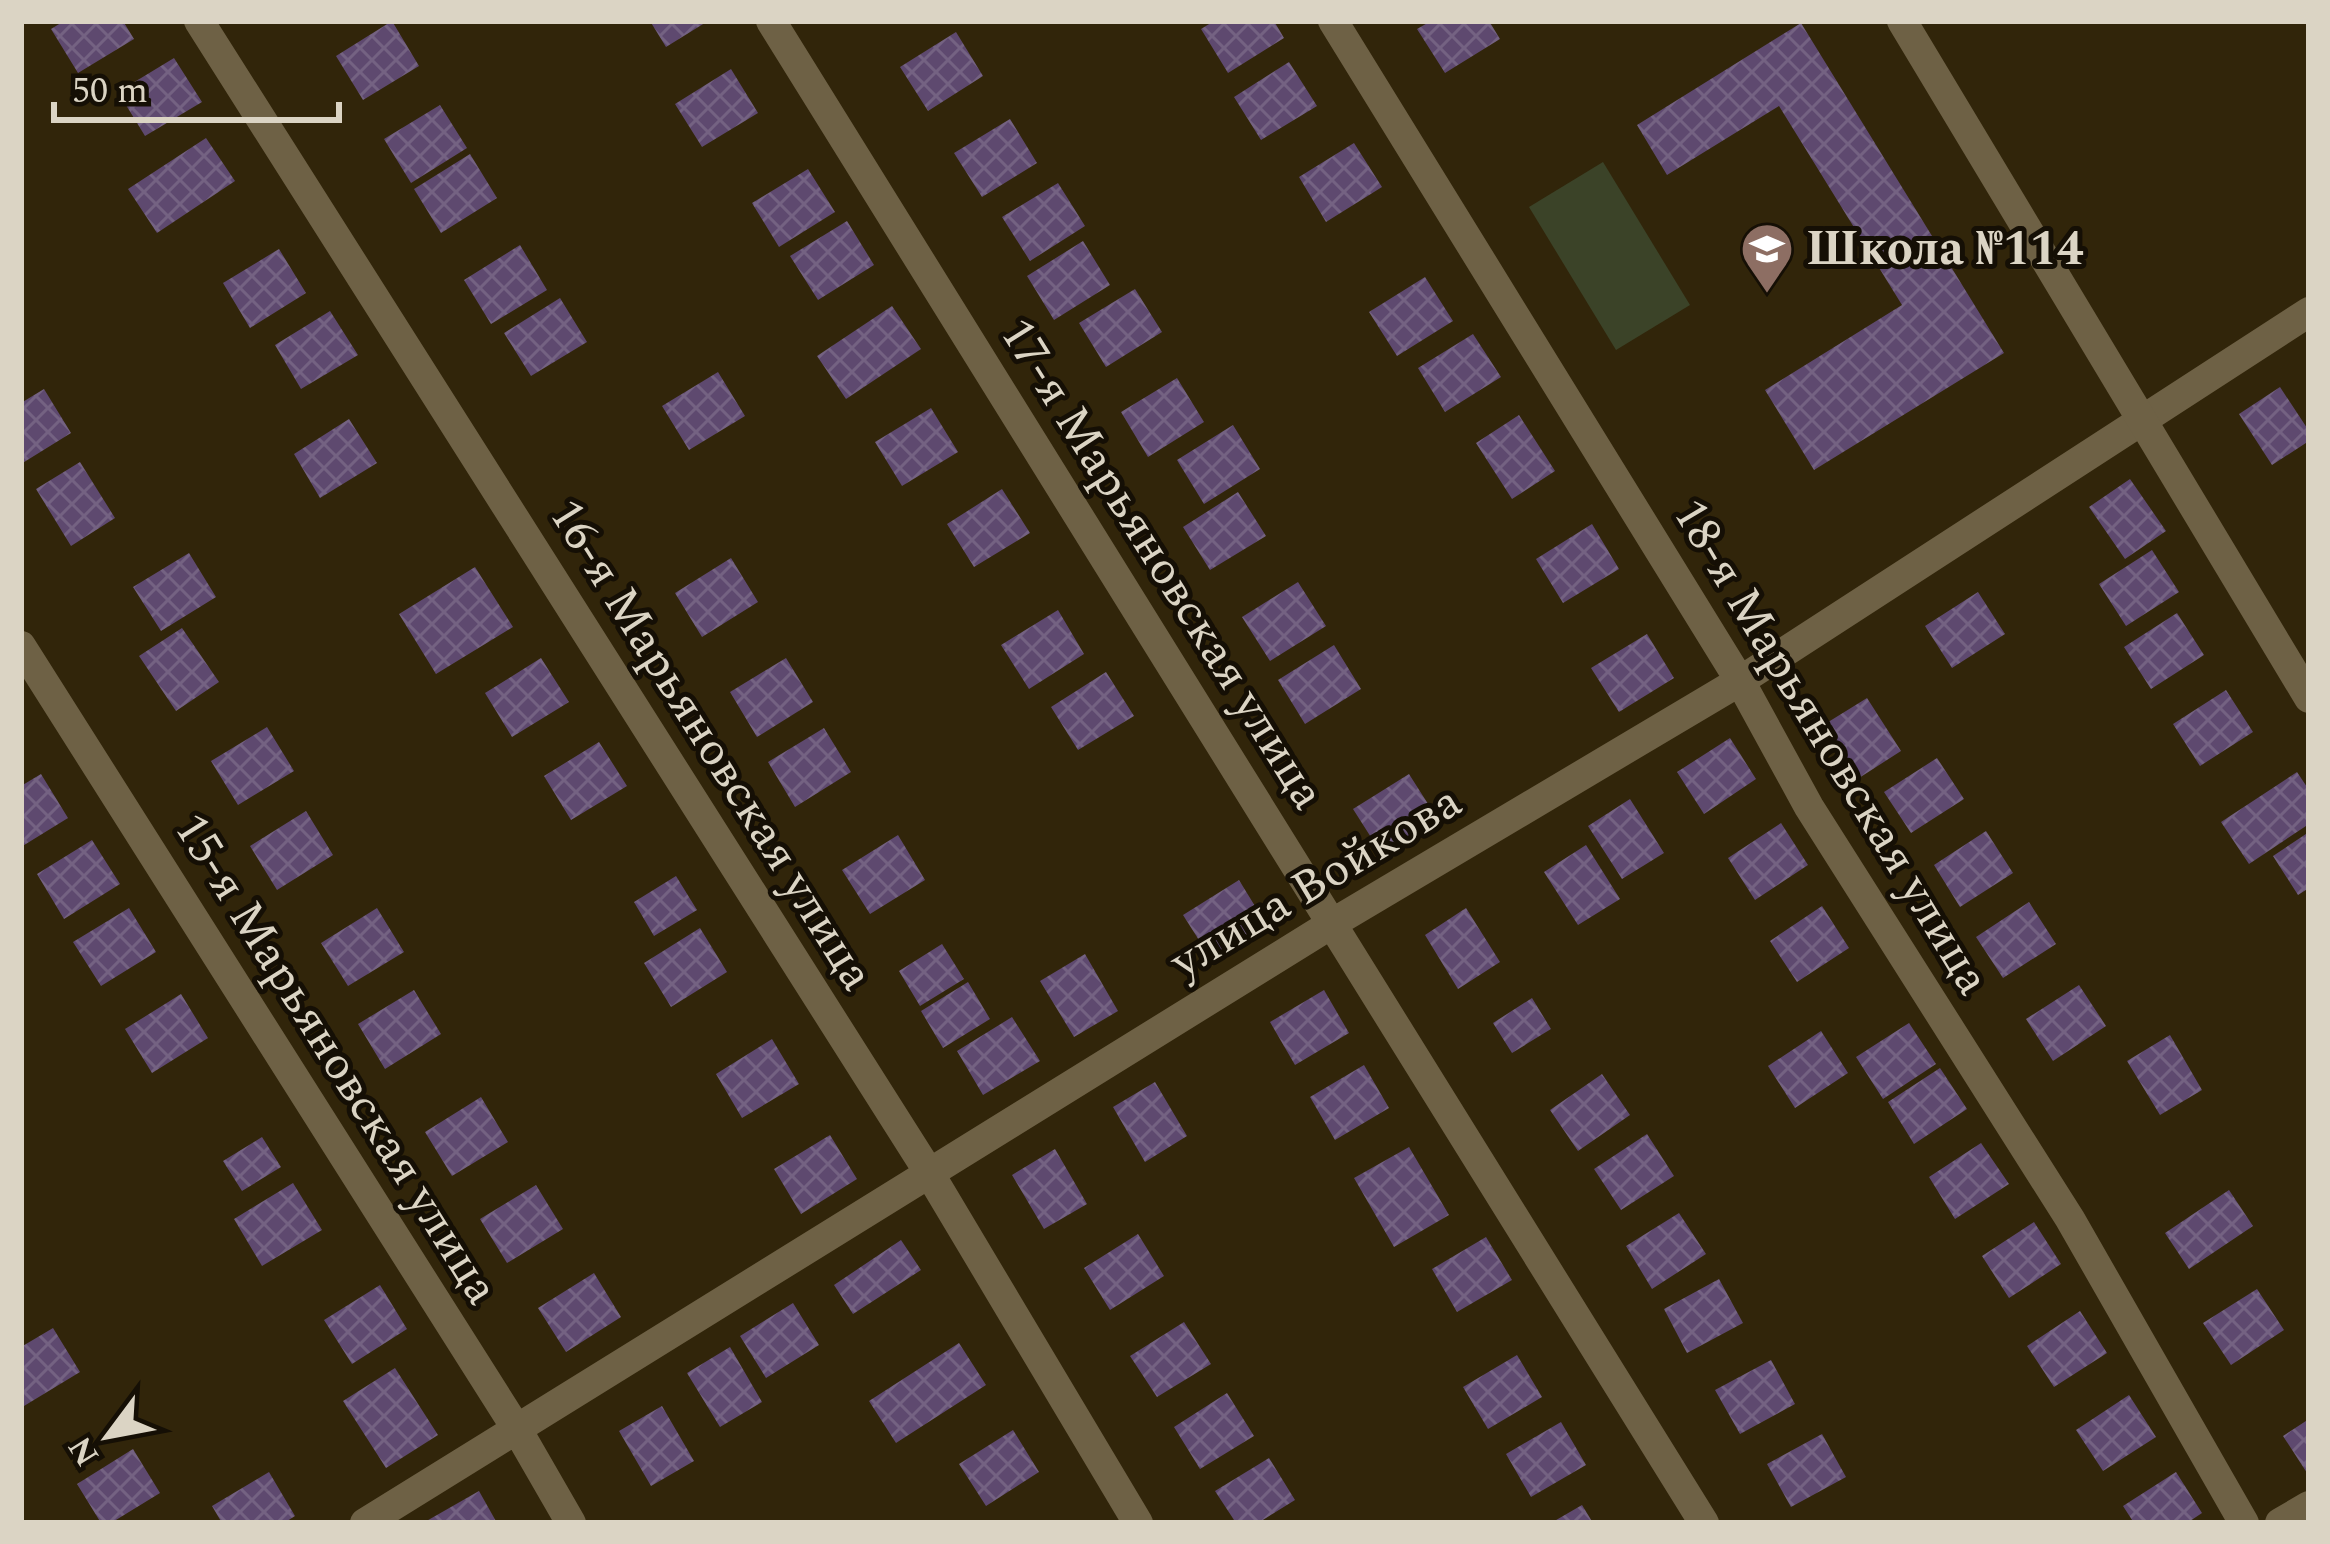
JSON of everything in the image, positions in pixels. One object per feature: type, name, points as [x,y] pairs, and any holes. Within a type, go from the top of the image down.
[{"type":"street","name":"16-я Марьяновская улица","points":[[199,21],[928,1171],[1138,1523]]},
{"type":"street","name":"17-я Марьяновская улица","points":[[771,21],[1704,1523]]},
{"type":"street","name":"18-я Марьяновская улица","points":[[1334,21],[1740,681],[1809,807],[2070,1219],[2245,1523]]},
{"type":"street","points":[[1902,21],[2309,698]]},
{"type":"street","name":"улица Войкова","points":[[365,1523],[928,1171],[1740,681],[2309,312]]},
{"type":"street","name":"15-я Марьяновская улица","points":[[21,646],[518,1431],[571,1523]]},
{"type":"street","points":[[2281,1523],[2309,1506]]},
{"type":"green space","points":[[1603,162],[1690,305],[1616,350],[1529,207]]},
{"type":"building","points":[[64,21],[123,21],[134,39],[78,73],[51,29]]},
{"type":"building","points":[[392,21],[419,66],[363,100],[336,56]]},
{"type":"building","points":[[650,21],[708,21],[666,47]]},
{"type":"building","points":[[1214,21],[1274,21],[1284,38],[1228,73],[1201,29]]},
{"type":"building","points":[[1431,21],[1489,21],[1500,39],[1445,73],[1417,29]]},
{"type":"building","points":[[1801,23],[2004,353],[1814,470],[1765,390],[1902,305],[1779,106],[1667,175],[1637,125]]},
{"type":"building","points":[[956,32],[983,76],[928,111],[900,67]]},
{"type":"building","points":[[174,58],[202,102],[145,136],[118,92]]},
{"type":"building","points":[[1289,62],[1317,106],[1261,140],[1234,97]]},
{"type":"building","points":[[731,69],[758,113],[702,147],[675,104]]},
{"type":"building","points":[[440,105],[467,148],[411,183],[384,139]]},
{"type":"building","points":[[1010,119],[1037,163],[982,197],[954,153]]},
{"type":"building","points":[[206,138],[235,181],[157,233],[128,189]]},
{"type":"building","points":[[1354,143],[1382,187],[1326,222],[1299,177]]},
{"type":"building","points":[[470,154],[497,198],[441,233],[414,189]]},
{"type":"building","points":[[808,169],[835,212],[779,247],[752,203]]},
{"type":"building","points":[[1058,183],[1085,226],[1030,261],[1002,217]]},
{"type":"building","points":[[847,221],[874,265],[818,300],[790,256]]},
{"type":"building","points":[[1083,241],[1110,285],[1054,320],[1027,276]]},
{"type":"building","points":[[520,245],[547,290],[491,324],[464,280]]},
{"type":"building","points":[[279,249],[306,293],[250,328],[223,283]]},
{"type":"building","points":[[1425,277],[1453,321],[1397,356],[1369,312]]},
{"type":"building","points":[[1135,289],[1162,332],[1106,367],[1079,323]]},
{"type":"building","points":[[560,298],[587,342],[531,376],[504,333]]},
{"type":"building","points":[[892,306],[921,349],[846,399],[817,356]]},
{"type":"building","points":[[330,311],[358,355],[301,389],[275,345]]},
{"type":"building","points":[[1473,334],[1501,377],[1445,412],[1418,368]]},
{"type":"building","points":[[718,372],[745,416],[689,450],[662,406]]},
{"type":"building","points":[[1177,378],[1204,422],[1148,457],[1121,412]]},
{"type":"building","points":[[2280,387],[2309,431],[2309,441],[2272,465],[2239,414]]},
{"type":"building","points":[[44,389],[71,433],[21,464],[21,403]]},
{"type":"building","points":[[931,408],[958,452],[902,486],[875,442]]},
{"type":"building","points":[[1519,415],[1555,471],[1512,499],[1476,443]]},
{"type":"building","points":[[349,419],[377,463],[320,498],[294,454]]},
{"type":"building","points":[[1233,425],[1260,469],[1204,504],[1177,460]]},
{"type":"building","points":[[80,462],[115,518],[71,546],[36,489]]},
{"type":"building","points":[[2130,479],[2166,531],[2125,559],[2089,507]]},
{"type":"building","points":[[1002,489],[1030,533],[974,567],[947,524]]},
{"type":"building","points":[[1238,492],[1266,536],[1210,570],[1183,527]]},
{"type":"building","points":[[1592,524],[1619,569],[1563,603],[1536,559]]},
{"type":"building","points":[[2152,550],[2179,592],[2126,626],[2099,584]]},
{"type":"building","points":[[189,553],[216,597],[161,631],[133,587]]},
{"type":"building","points":[[731,558],[758,602],[702,637],[675,593]]},
{"type":"building","points":[[475,567],[513,627],[436,674],[399,614]]},
{"type":"building","points":[[1298,582],[1326,626],[1270,661],[1242,617]]},
{"type":"building","points":[[1978,592],[2005,634],[1952,668],[1925,626]]},
{"type":"building","points":[[1058,610],[1084,654],[1029,689],[1001,645]]},
{"type":"building","points":[[2177,613],[2204,655],[2151,689],[2124,647]]},
{"type":"building","points":[[182,628],[219,682],[176,711],[139,656]]},
{"type":"building","points":[[1647,634],[1674,678],[1619,712],[1591,668]]},
{"type":"building","points":[[1334,645],[1361,689],[1305,724],[1278,680]]},
{"type":"building","points":[[541,658],[569,702],[512,737],[485,693]]},
{"type":"building","points":[[786,658],[813,702],[757,737],[730,692]]},
{"type":"building","points":[[1106,672],[1134,716],[1078,750],[1051,707]]},
{"type":"building","points":[[2226,690],[2253,732],[2200,766],[2173,724]]},
{"type":"building","points":[[1867,698],[1901,751],[1859,778],[1825,724]]},
{"type":"building","points":[[267,727],[294,771],[238,805],[211,761]]},
{"type":"building","points":[[824,728],[851,772],[795,807],[768,762]]},
{"type":"building","points":[[1730,738],[1756,779],[1704,814],[1677,772]]},
{"type":"building","points":[[599,742],[627,786],[571,820],[544,776]]},
{"type":"building","points":[[1937,758],[1964,799],[1911,833],[1884,792]]},
{"type":"building","points":[[2297,772],[2309,790],[2309,824],[2249,864],[2221,822]]},
{"type":"building","points":[[41,774],[68,818],[21,847],[21,786]]},
{"type":"building","points":[[1409,774],[1437,818],[1381,853],[1353,809]]},
{"type":"building","points":[[1630,799],[1664,853],[1622,879],[1588,826]]},
{"type":"building","points":[[306,811],[333,855],[277,890],[250,846]]},
{"type":"building","points":[[1781,823],[1808,865],[1755,900],[1728,858]]},
{"type":"building","points":[[1986,831],[2013,873],[1960,907],[1934,865]]},
{"type":"building","points":[[2309,832],[2309,888],[2298,895],[2273,856]]},
{"type":"building","points":[[898,835],[925,880],[870,914],[842,870]]},
{"type":"building","points":[[92,840],[120,884],[64,919],[37,874]]},
{"type":"building","points":[[1586,845],[1620,899],[1578,925],[1544,872]]},
{"type":"building","points":[[676,876],[697,910],[654,936],[634,902]]},
{"type":"building","points":[[1239,880],[1266,924],[1211,959],[1183,915]]},
{"type":"building","points":[[2029,902],[2056,944],[2003,978],[1976,937]]},
{"type":"building","points":[[1822,906],[1849,948],[1797,982],[1770,941]]},
{"type":"building","points":[[129,908],[156,952],[101,986],[73,942]]},
{"type":"building","points":[[377,908],[404,952],[348,986],[321,943]]},
{"type":"building","points":[[1466,908],[1500,962],[1458,989],[1425,935]]},
{"type":"building","points":[[700,928],[727,972],[671,1007],[644,963]]},
{"type":"building","points":[[942,944],[964,979],[920,1006],[899,971]]},
{"type":"building","points":[[1085,954],[1118,1011],[1074,1037],[1040,981]]},
{"type":"building","points":[[968,982],[990,1019],[943,1048],[921,1011]]},
{"type":"building","points":[[2079,985],[2106,1026],[2053,1061],[2026,1019]]},
{"type":"building","points":[[414,990],[441,1034],[385,1069],[358,1024]]},
{"type":"building","points":[[1324,990],[1349,1033],[1295,1065],[1270,1022]]},
{"type":"building","points":[[181,994],[208,1038],[152,1073],[125,1029]]},
{"type":"building","points":[[1532,998],[1551,1029],[1512,1053],[1493,1023]]},
{"type":"building","points":[[1012,1017],[1040,1061],[983,1095],[957,1051]]},
{"type":"building","points":[[1909,1023],[1936,1064],[1883,1099],[1856,1057]]},
{"type":"building","points":[[1821,1031],[1848,1073],[1795,1108],[1768,1066]]},
{"type":"building","points":[[2170,1035],[2202,1090],[2160,1115],[2127,1061]]},
{"type":"building","points":[[772,1039],[799,1084],[742,1118],[716,1074]]},
{"type":"building","points":[[1364,1065],[1389,1108],[1335,1140],[1310,1097]]},
{"type":"building","points":[[1940,1068],[1967,1109],[1914,1144],[1888,1102]]},
{"type":"building","points":[[1602,1074],[1630,1115],[1578,1151],[1550,1110]]},
{"type":"building","points":[[1155,1082],[1187,1136],[1145,1162],[1113,1107]]},
{"type":"building","points":[[481,1097],[508,1142],[452,1176],[425,1132]]},
{"type":"building","points":[[1647,1134],[1674,1176],[1621,1210],[1594,1169]]},
{"type":"building","points":[[830,1135],[857,1179],[801,1214],[774,1169]]},
{"type":"building","points":[[262,1137],[281,1167],[242,1191],[223,1161]]},
{"type":"building","points":[[1981,1143],[2009,1184],[1955,1219],[1929,1177]]},
{"type":"building","points":[[1409,1147],[1449,1215],[1394,1247],[1354,1178]]},
{"type":"building","points":[[1055,1149],[1087,1204],[1044,1229],[1012,1175]]},
{"type":"building","points":[[293,1183],[322,1230],[262,1266],[234,1219]]},
{"type":"building","points":[[536,1185],[563,1229],[507,1263],[480,1219]]},
{"type":"building","points":[[2229,1190],[2253,1226],[2189,1269],[2165,1233]]},
{"type":"building","points":[[1679,1213],[1706,1254],[1652,1289],[1626,1246]]},
{"type":"building","points":[[2034,1222],[2061,1264],[2009,1298],[1982,1256]]},
{"type":"building","points":[[1138,1234],[1164,1276],[1110,1310],[1084,1268]]},
{"type":"building","points":[[1486,1237],[1512,1280],[1457,1312],[1432,1269]]},
{"type":"building","points":[[901,1240],[921,1270],[853,1314],[834,1285]]},
{"type":"building","points":[[594,1273],[621,1317],[566,1352],[538,1308]]},
{"type":"building","points":[[1719,1279],[1743,1323],[1687,1353],[1664,1309]]},
{"type":"building","points":[[380,1285],[407,1329],[352,1364],[324,1320]]},
{"type":"building","points":[[2257,1289],[2284,1330],[2231,1365],[2203,1323]]},
{"type":"building","points":[[793,1303],[819,1345],[766,1378],[740,1336]]},
{"type":"building","points":[[2080,1311],[2107,1353],[2054,1387],[2027,1346]]},
{"type":"building","points":[[1184,1322],[1211,1364],[1157,1397],[1130,1356]]},
{"type":"building","points":[[53,1328],[80,1372],[24,1406],[21,1347]]},
{"type":"building","points":[[959,1343],[986,1385],[896,1443],[869,1401]]},
{"type":"building","points":[[730,1347],[762,1402],[720,1427],[687,1373]]},
{"type":"building","points":[[1517,1355],[1542,1397],[1488,1429],[1463,1387]]},
{"type":"building","points":[[1771,1360],[1795,1404],[1740,1434],[1715,1390]]},
{"type":"building","points":[[395,1368],[438,1435],[386,1468],[343,1401]]},
{"type":"building","points":[[1227,1393],[1254,1436],[1200,1469],[1174,1427]]},
{"type":"building","points":[[2129,1395],[2156,1437],[2103,1471],[2076,1430]]},
{"type":"building","points":[[662,1406],[694,1461],[651,1486],[619,1431]]},
{"type":"building","points":[[2309,1419],[2309,1476],[2283,1436]]},
{"type":"building","points":[[1561,1422],[1586,1465],[1531,1497],[1506,1454]]},
{"type":"building","points":[[1013,1430],[1039,1472],[986,1506],[959,1464]]},
{"type":"building","points":[[1822,1434],[1846,1477],[1791,1507],[1767,1464]]},
{"type":"building","points":[[133,1449],[160,1493],[111,1523],[101,1523],[77,1484]]},
{"type":"building","points":[[1269,1458],[1295,1500],[1258,1523],[1236,1523],[1215,1491]]},
{"type":"building","points":[[269,1472],[295,1516],[284,1523],[222,1523],[212,1506]]},
{"type":"building","points":[[2176,1472],[2202,1513],[2187,1523],[2134,1523],[2123,1506]]},
{"type":"building","points":[[479,1491],[497,1523],[423,1523]]},
{"type":"building","points":[[1582,1505],[1593,1523],[1551,1523]]},
{"type":"place","name":"Школа №114","points":[[1767,295]]}]
